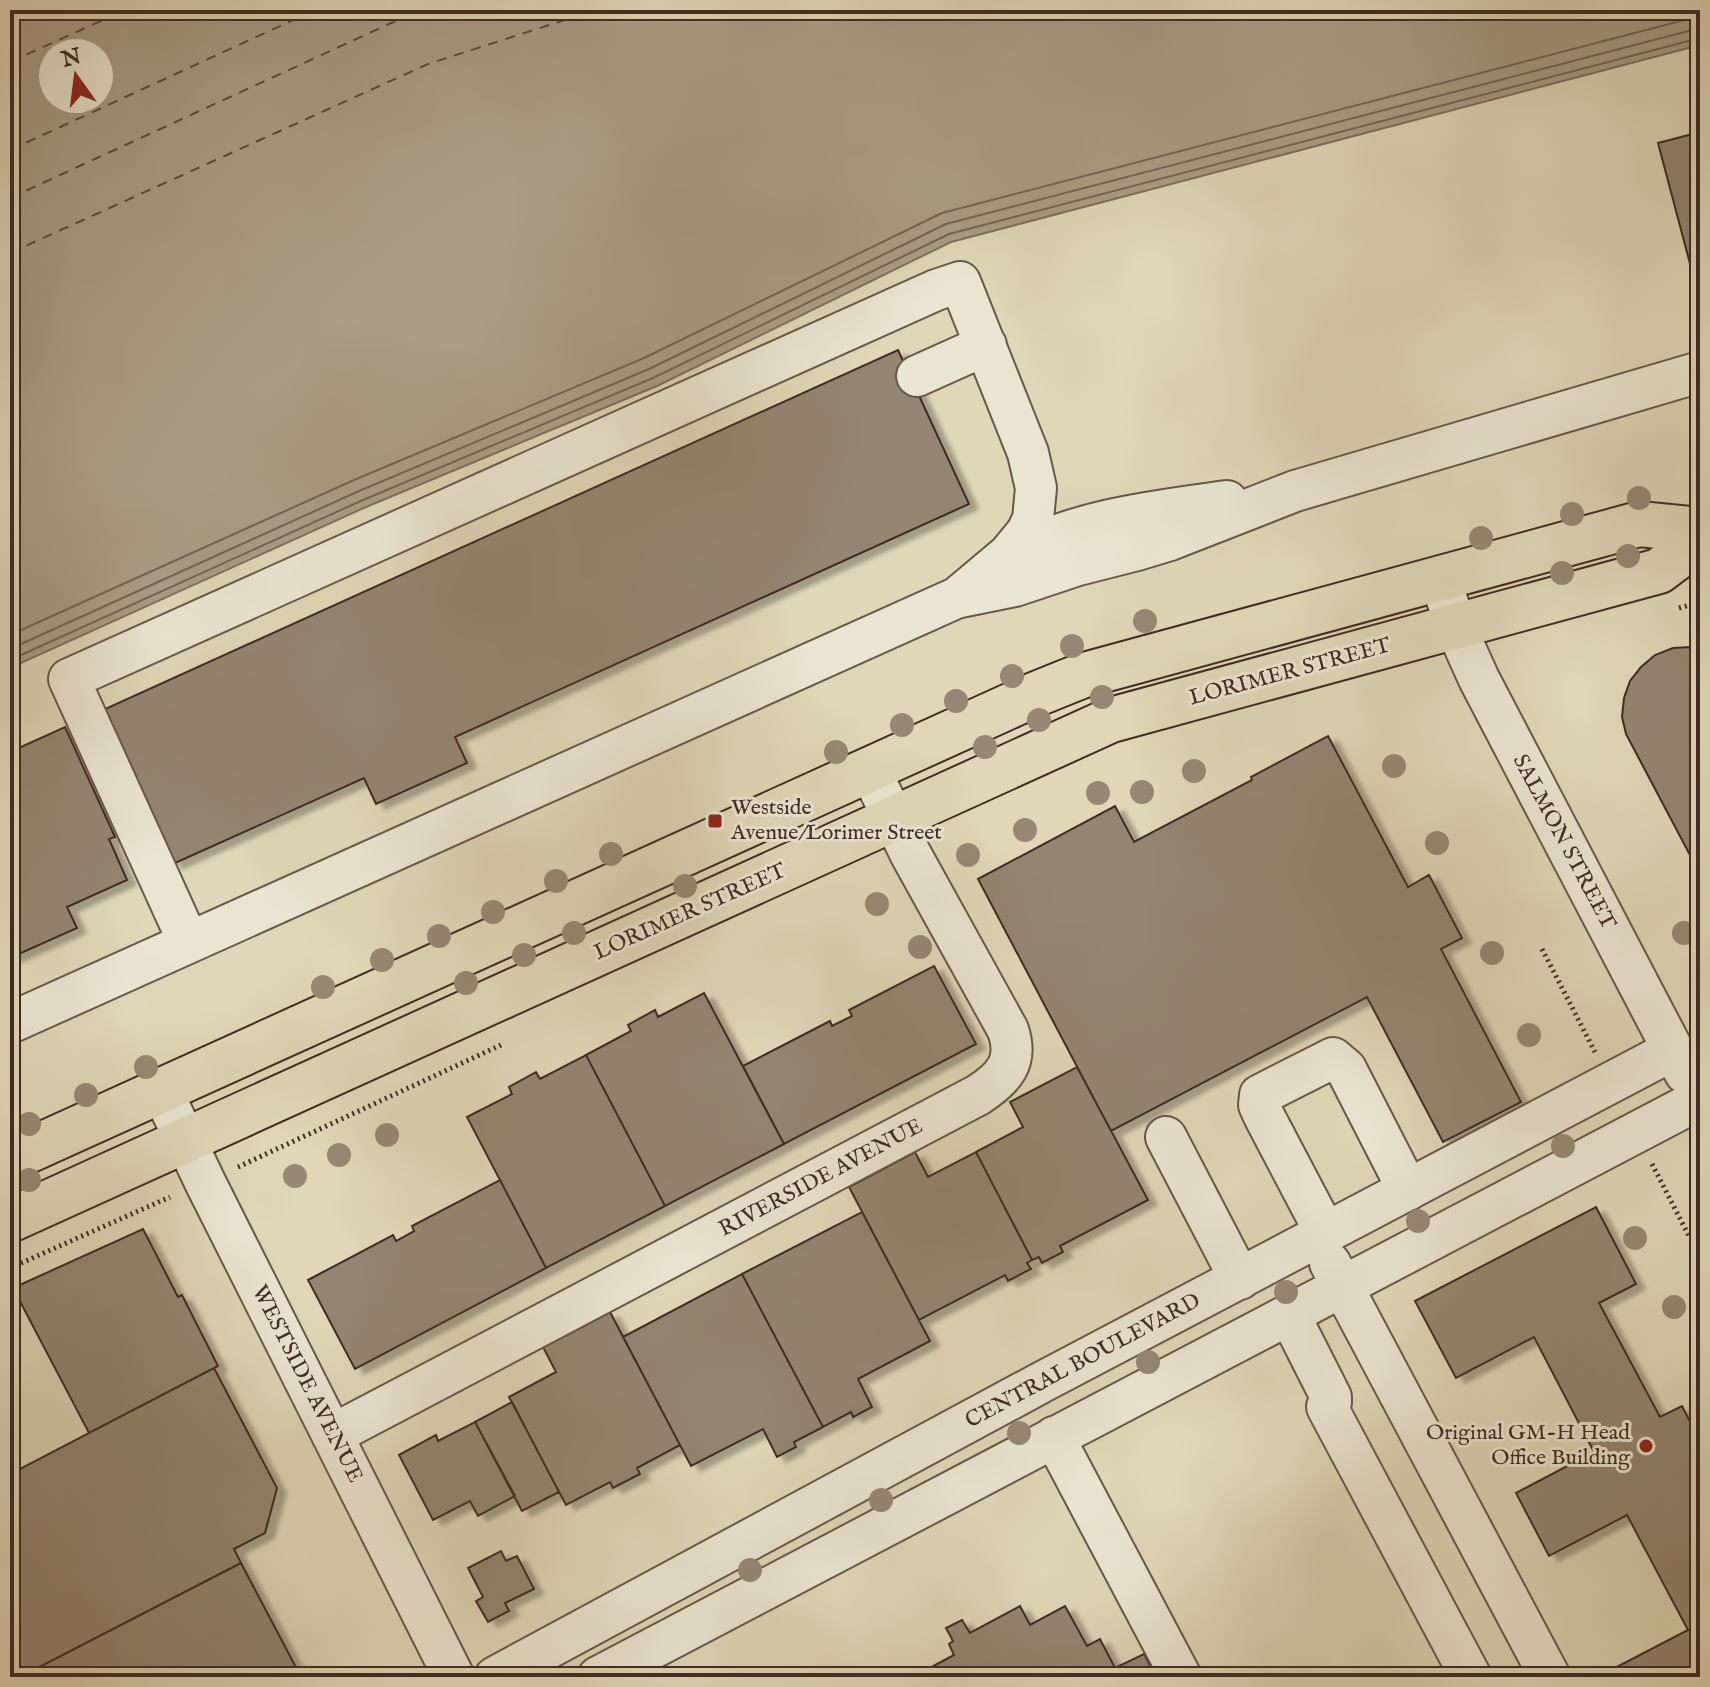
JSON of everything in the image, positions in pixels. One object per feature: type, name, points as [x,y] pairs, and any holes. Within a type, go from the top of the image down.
[{"type":"main road","points":[[10,1159],[1034,695],[1097,670],[1639,524],[1700,530]]},
{"type":"main road","name":"LORIMER STREET","points":[[10,1220],[1111,720],[1659,571],[1700,540]]},
{"type":"street","points":[[188,941],[69,679],[936,290],[960,282],[1028,453],[1036,488],[1033,519],[1027,532],[1009,554],[956,598]]},
{"type":"street","points":[[917,376],[986,345]]},
{"type":"street","points":[[10,1023],[956,598],[1015,586],[1170,540],[1295,491],[1700,372]]},
{"type":"street","points":[[987,571],[1036,543],[1138,514],[1295,491]]},
{"type":"street","name":"SALMON STREET","points":[[1440,578],[1456,628],[1479,679],[1700,1100]]},
{"type":"street","name":"RIVERSIDE AVENUE","points":[[332,1435],[993,1086],[1008,1067],[1012,1056],[1013,1043],[1008,1030],[870,770]]},
{"type":"street","name":"CENTRAL BOULEVARD","points":[[495,1677],[1046,1380],[1673,1050]]},
{"type":"street","points":[[1408,1190],[1339,1061],[1333,1058],[1260,1095],[1259,1105],[1342,1287],[1550,1677]]},
{"type":"street","name":"WESTSIDE AVENUE","points":[[162,1091],[454,1677]]},
{"type":"street","points":[[598,1677],[1700,1100]]},
{"type":"street","points":[[1166,1137],[1240,1279]]},
{"type":"street","points":[[1289,1314],[1331,1397],[1327,1407],[1471,1677]]},
{"type":"street","points":[[1046,1380],[1062,1433],[1100,1525],[1181,1677]]},
{"type":"street","points":[[781,1523],[803,1569]]},
{"type":"path","points":[[1670,610],[1700,602]]},
{"type":"path","points":[[10,1268],[205,1182],[508,1041]]},
{"type":"water","points":[[10,10],[1700,10],[1700,45],[951,242],[657,386],[366,507],[10,668]]},
{"type":"building","points":[[1700,132],[1700,289],[1697,290],[1658,143]]},
{"type":"building","points":[[898,350],[969,504],[455,737],[467,763],[376,804],[364,778],[173,864],[103,710]]},
{"type":"building","points":[[1673,648],[1700,648],[1700,874],[1626,734],[1622,717],[1630,681],[1641,667],[1655,655]]},
{"type":"building","points":[[65,727],[115,837],[109,839],[127,880],[67,907],[77,928],[10,958],[10,752]]},
{"type":"building","points":[[1328,736],[1408,887],[1429,875],[1462,938],[1441,949],[1521,1102],[1443,1142],[1367,997],[1111,1131],[978,879],[1115,806],[1134,842]]},
{"type":"building","points":[[934,966],[976,1044],[784,1144],[743,1066],[830,1021],[832,1026],[852,1016],[849,1010]]},
{"type":"building","points":[[704,993],[784,1144],[665,1206],[586,1055],[631,1031],[628,1025],[655,1010],[658,1017]]},
{"type":"building","points":[[586,1055],[665,1206],[546,1268],[467,1117],[512,1094],[509,1087],[536,1072],[540,1079]]},
{"type":"building","points":[[1077,1067],[1148,1200],[1060,1246],[1063,1252],[1042,1263],[1039,1257],[1032,1260],[976,1152],[1023,1127],[1010,1102]]},
{"type":"building","points":[[915,1152],[928,1177],[976,1152],[1032,1260],[1027,1263],[1031,1269],[1008,1281],[1005,1275],[919,1320],[849,1187]]},
{"type":"building","points":[[500,1180],[546,1268],[355,1369],[308,1280],[393,1235],[396,1241],[414,1231],[412,1226]]},
{"type":"building","name":"Original GM-H Head Office Building","points":[[1596,1207],[1636,1284],[1599,1303],[1660,1417],[1682,1406],[1700,1441],[1700,1477],[1693,1481],[1700,1495],[1700,1677],[1612,1677],[1609,1671],[1688,1630],[1627,1515],[1549,1556],[1516,1493],[1594,1452],[1534,1337],[1456,1378],[1415,1301]]},
{"type":"building","points":[[862,1212],[930,1341],[858,1379],[872,1407],[853,1417],[851,1412],[823,1427],[742,1274]]},
{"type":"building","points":[[143,1229],[178,1297],[182,1295],[218,1366],[89,1433],[13,1288]]},
{"type":"building","points":[[742,1274],[823,1427],[794,1442],[796,1447],[777,1457],[763,1429],[691,1466],[623,1337]]},
{"type":"building","points":[[610,1312],[680,1445],[637,1468],[640,1474],[613,1488],[610,1482],[566,1505],[509,1397],[556,1372],[543,1347]]},
{"type":"building","points":[[214,1368],[277,1488],[265,1533],[234,1549],[241,1563],[20,1677],[10,1677],[10,1474]]},
{"type":"building","points":[[512,1402],[559,1492],[522,1511],[475,1422]]},
{"type":"building","points":[[475,1422],[515,1496],[478,1516],[470,1501],[433,1520],[399,1455],[436,1435],[438,1441]]},
{"type":"building","points":[[501,1551],[506,1561],[517,1556],[534,1589],[505,1603],[509,1611],[488,1622],[476,1601],[483,1597],[468,1568]]},
{"type":"building","points":[[241,1563],[301,1677],[20,1677]]},
{"type":"building","points":[[1020,1606],[1030,1625],[1065,1606],[1087,1646],[1100,1639],[1115,1668],[1144,1654],[1156,1677],[913,1677],[954,1655],[949,1644],[953,1641],[946,1628],[962,1620],[970,1633]]},
{"type":"ferry route","points":[[10,62],[125,10]]},
{"type":"ferry route","points":[[10,150],[315,10]]},
{"type":"ferry route","points":[[10,198],[402,18],[426,10]]},
{"type":"ferry route","points":[[10,253],[428,64],[596,10]]},
{"type":"place","name":"Westside Avenue/Lorimer Street","points":[[715,821]]},
{"type":"place","name":"Original GM-H Head Office Building","points":[[1646,1446]]}]
